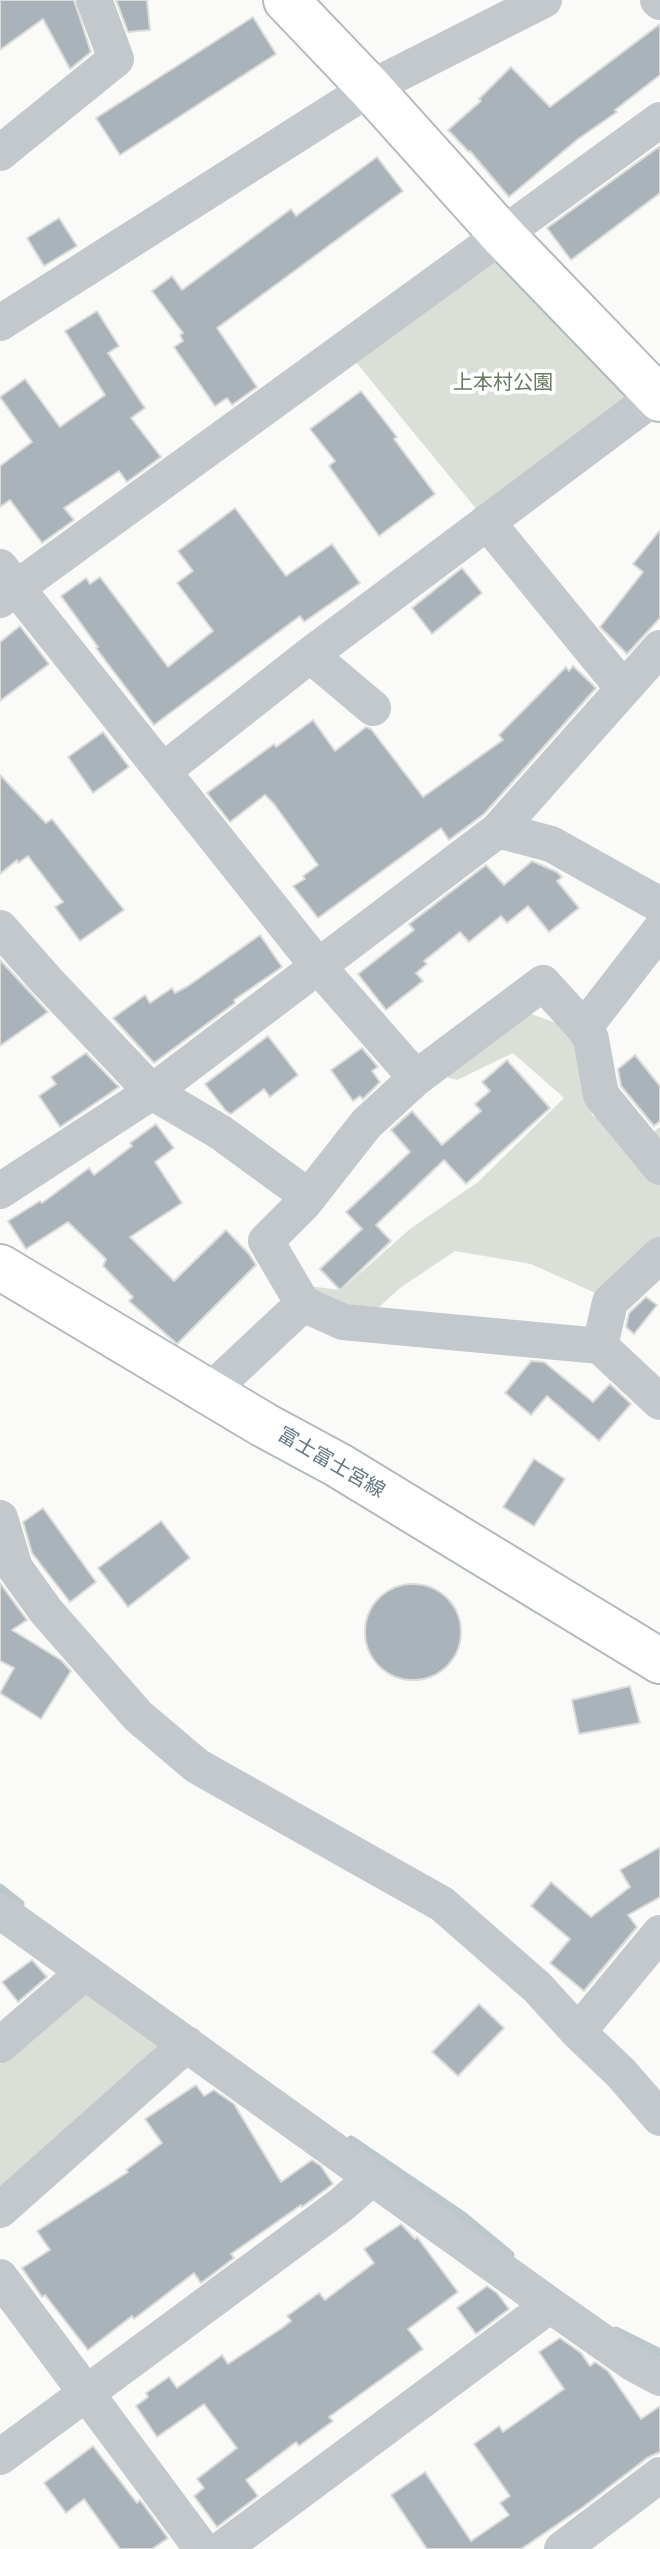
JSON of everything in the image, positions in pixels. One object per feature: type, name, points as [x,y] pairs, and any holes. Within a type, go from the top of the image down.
[{"type":"main road","points":[[286,0],[503,236],[659,396]]},
{"type":"main road","name":"富士富士宮線","points":[[0,1267],[338,1465],[660,1661]]},
{"type":"street","points":[[0,153],[116,59],[94,0]]},
{"type":"street","points":[[0,323],[370,88],[544,0]]},
{"type":"street","points":[[416,1078],[317,965],[163,771],[6,585],[503,236],[660,120]]},
{"type":"street","points":[[163,771],[310,655],[659,396]]},
{"type":"street","points":[[487,522],[623,688]]},
{"type":"street","points":[[0,1191],[152,1092],[498,830],[660,648]]},
{"type":"street","points":[[310,655],[373,708]]},
{"type":"street","points":[[498,830],[551,844],[660,905]]},
{"type":"street","points":[[0,928],[152,1092],[220,1132],[309,1197]]},
{"type":"street","points":[[584,1028],[660,930]]},
{"type":"street","points":[[660,1167],[601,1095],[591,1039],[543,983],[416,1078],[366,1124],[309,1197],[266,1241],[303,1304],[343,1322],[600,1346],[660,1402]]},
{"type":"street","points":[[600,1346],[610,1302],[660,1255]]},
{"type":"street","points":[[209,1392],[303,1304]]},
{"type":"street","points":[[0,1518],[15,1568],[46,1611],[138,1716],[197,1766],[442,1904],[537,1987],[660,2118]]},
{"type":"street","points":[[0,1911],[550,2305],[634,2364],[660,2378]]},
{"type":"street","points":[[578,2032],[660,1933]]},
{"type":"street","points":[[0,2045],[85,1972]]},
{"type":"street","points":[[0,2210],[187,2044]]},
{"type":"street","points":[[0,2457],[341,2205],[373,2177]]},
{"type":"street","points":[[0,2277],[202,2549]]},
{"type":"street","points":[[222,2549],[550,2305]]},
{"type":"street","points":[[562,2549],[660,2475]]},
{"type":"green space","name":"上本村公園","points":[[503,236],[657,396],[487,522],[346,350]]},
{"type":"green space","points":[[526,1012],[575,1030],[592,1115],[642,1141],[660,1127],[660,1250],[602,1296],[531,1264],[455,1251],[400,1288],[365,1320],[300,1285],[341,1290],[410,1229],[478,1182],[564,1098],[513,1053],[457,1080],[433,1073]]},
{"type":"green space","points":[[85,1991],[163,2047],[0,2189],[0,2064]]},
{"type":"building","points":[[0,0],[74,0],[91,52],[70,69],[43,19],[0,50]]},
{"type":"building","points":[[116,0],[147,0],[150,30],[128,32]]},
{"type":"building","points":[[253,17],[276,54],[120,155],[96,118]]},
{"type":"building","points":[[660,24],[660,75],[509,197],[448,130],[481,101],[479,99],[511,67],[550,107]]},
{"type":"building","points":[[660,146],[660,193],[571,260],[547,228]]},
{"type":"building","points":[[377,157],[403,191],[217,328],[257,387],[232,405],[227,398],[215,406],[174,347],[183,341],[180,335],[183,333],[152,291],[172,276],[182,290],[291,209],[296,216]]},
{"type":"building","points":[[59,218],[77,246],[44,266],[27,238]]},
{"type":"building","points":[[97,311],[119,346],[108,353],[145,408],[131,418],[161,457],[127,482],[119,471],[64,508],[74,520],[42,543],[10,500],[0,507],[0,466],[32,442],[0,397],[25,379],[60,427],[105,395],[65,331]]},
{"type":"building","points":[[361,391],[435,494],[379,536],[329,466],[335,461],[310,429]]},
{"type":"building","points":[[235,508],[286,576],[332,544],[360,583],[304,622],[300,616],[154,725],[61,596],[86,578],[90,584],[100,577],[168,667],[213,631],[177,583],[193,571],[178,551]]},
{"type":"building","points":[[660,530],[660,618],[627,654],[600,627],[643,572],[633,564]]},
{"type":"building","points":[[462,568],[482,593],[432,634],[412,608]]},
{"type":"building","points":[[20,626],[49,664],[0,701],[0,642]]},
{"type":"building","points":[[573,666],[596,688],[484,814],[449,840],[441,828],[318,918],[293,886],[318,865],[274,804],[265,795],[230,822],[207,793],[313,720],[335,751],[366,727],[371,729],[423,797],[503,740],[499,735],[566,667],[569,671]]},
{"type":"building","points":[[103,732],[129,767],[93,793],[68,757]]},
{"type":"building","points":[[0,775],[46,823],[52,819],[124,910],[80,941],[55,907],[63,902],[28,856],[18,863],[17,860],[0,874]]},
{"type":"building","points":[[532,861],[562,877],[557,881],[579,908],[549,932],[528,906],[507,923],[501,916],[469,942],[460,932],[424,961],[427,964],[416,973],[423,981],[386,1010],[358,974],[414,930],[409,924],[486,865],[504,885]]},
{"type":"building","points":[[260,935],[282,967],[154,1063],[113,1018],[145,995],[150,1003],[172,988],[175,993],[188,986]]},
{"type":"building","points":[[0,960],[48,1012],[0,1046]]},
{"type":"building","points":[[268,1036],[298,1075],[270,1097],[264,1089],[231,1114],[205,1084]]},
{"type":"building","points":[[362,1048],[378,1067],[372,1071],[380,1082],[363,1099],[360,1096],[353,1101],[331,1070]]},
{"type":"building","points":[[86,1053],[119,1087],[60,1127],[39,1096],[56,1084],[51,1077]]},
{"type":"building","points":[[635,1055],[660,1086],[660,1121],[654,1126],[621,1086],[618,1069]]},
{"type":"building","points":[[507,1060],[550,1108],[466,1184],[444,1160],[376,1225],[391,1241],[340,1290],[320,1269],[362,1229],[346,1212],[410,1152],[391,1130],[412,1111],[442,1145],[481,1111],[475,1104],[490,1091],[482,1082]]},
{"type":"building","points":[[156,1124],[174,1148],[155,1162],[182,1203],[130,1237],[174,1281],[226,1230],[256,1265],[177,1344],[129,1301],[133,1297],[103,1266],[106,1259],[68,1222],[26,1249],[8,1221],[40,1201],[42,1203],[89,1168],[94,1175]]},
{"type":"building","points":[[646,1297],[657,1305],[634,1334],[626,1327],[629,1313]]},
{"type":"building","points":[[531,1361],[544,1362],[593,1402],[610,1384],[631,1404],[599,1441],[547,1396],[531,1415],[505,1393]]},
{"type":"building","points":[[534,1459],[565,1479],[534,1526],[503,1507]]},
{"type":"building","points":[[43,1508],[96,1582],[70,1602],[32,1553],[23,1522]]},
{"type":"building","points":[[161,1521],[190,1558],[128,1607],[98,1568]]},
{"type":"building","points":[[0,1583],[27,1620],[12,1630],[61,1660],[71,1671],[41,1719],[0,1693],[14,1668],[0,1661]]},
{"type":"building","points":[[413,1584],[432,1587],[447,1598],[458,1613],[461,1632],[458,1651],[447,1666],[432,1677],[413,1680],[394,1677],[379,1666],[368,1651],[365,1632],[368,1613],[379,1598],[394,1587]]},
{"type":"building","points":[[630,1686],[640,1723],[579,1734],[572,1700]]},
{"type":"building","points":[[660,1847],[660,1897],[628,1915],[637,1927],[584,1991],[550,1963],[570,1939],[531,1906],[551,1882],[591,1917],[630,1887],[620,1870]]},
{"type":"building","points":[[32,1960],[47,1977],[18,2002],[2,1982]]},
{"type":"building","points":[[479,2004],[504,2028],[458,2076],[432,2052]]},
{"type":"building","points":[[196,2085],[204,2096],[214,2090],[234,2104],[281,2182],[312,2160],[321,2166],[333,2184],[231,2254],[234,2258],[201,2283],[194,2273],[88,2350],[45,2295],[42,2297],[22,2268],[50,2250],[37,2231],[128,2172],[126,2170],[162,2143],[145,2119]]},
{"type":"building","points":[[401,2224],[415,2239],[417,2237],[458,2292],[408,2329],[423,2349],[329,2417],[333,2421],[299,2446],[296,2442],[246,2480],[258,2496],[217,2527],[194,2496],[204,2488],[197,2479],[237,2448],[204,2404],[157,2437],[136,2406],[148,2397],[146,2393],[169,2377],[177,2388],[222,2355],[228,2364],[291,2321],[287,2316],[319,2293],[325,2300],[374,2263],[364,2249]]},
{"type":"building","points":[[487,2286],[509,2309],[476,2334],[457,2308]]},
{"type":"building","points":[[560,2338],[581,2353],[590,2366],[595,2362],[608,2371],[641,2419],[660,2406],[660,2452],[647,2458],[521,2549],[427,2549],[391,2495],[425,2472],[471,2541],[509,2515],[500,2503],[510,2496],[474,2444],[499,2426],[503,2432],[564,2389],[539,2352]]},
{"type":"building","points":[[93,2446],[168,2538],[152,2549],[120,2549],[84,2499],[66,2513],[44,2483]]},
{"type":"waterway","points":[[0,1888],[20,1904]]},
{"type":"waterway","points":[[351,2140],[463,2216],[510,2255]]},
{"type":"waterway","points":[[616,2331],[660,2353]]}]
